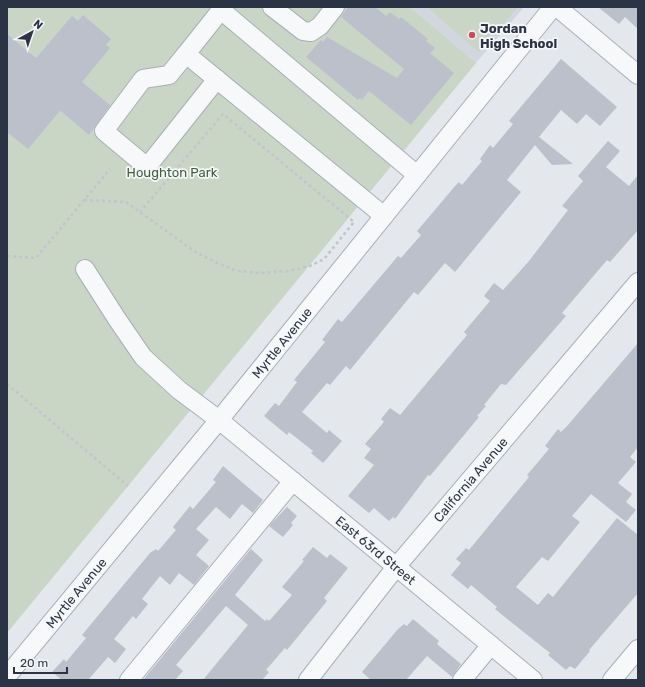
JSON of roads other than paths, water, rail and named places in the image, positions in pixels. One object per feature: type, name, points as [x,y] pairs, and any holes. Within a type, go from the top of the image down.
[{"type":"street","points":[[272,7],[303,31],[311,32],[320,26],[335,7]]},
{"type":"street","name":"Myrtle Avenue","points":[[7,676],[219,420],[553,7]]},
{"type":"street","points":[[557,7],[638,76]]},
{"type":"street","points":[[217,79],[147,167],[104,131],[143,79],[169,75],[222,8],[418,174]]},
{"type":"street","points":[[186,54],[384,216]]},
{"type":"street","name":"East 63rd Street","points":[[85,268],[143,356],[179,390],[219,420],[533,680]]},
{"type":"street","name":"California Avenue","points":[[308,680],[396,567],[638,282]]},
{"type":"street","points":[[128,680],[293,481]]},
{"type":"street","points":[[462,680],[491,645]]},
{"type":"street","points":[[612,680],[638,649]]},
{"type":"place","name":"Jordan High School","points":[[472,35]]},
{"type":"park label","name":"Houghton Park","points":[[172,172]]}]
